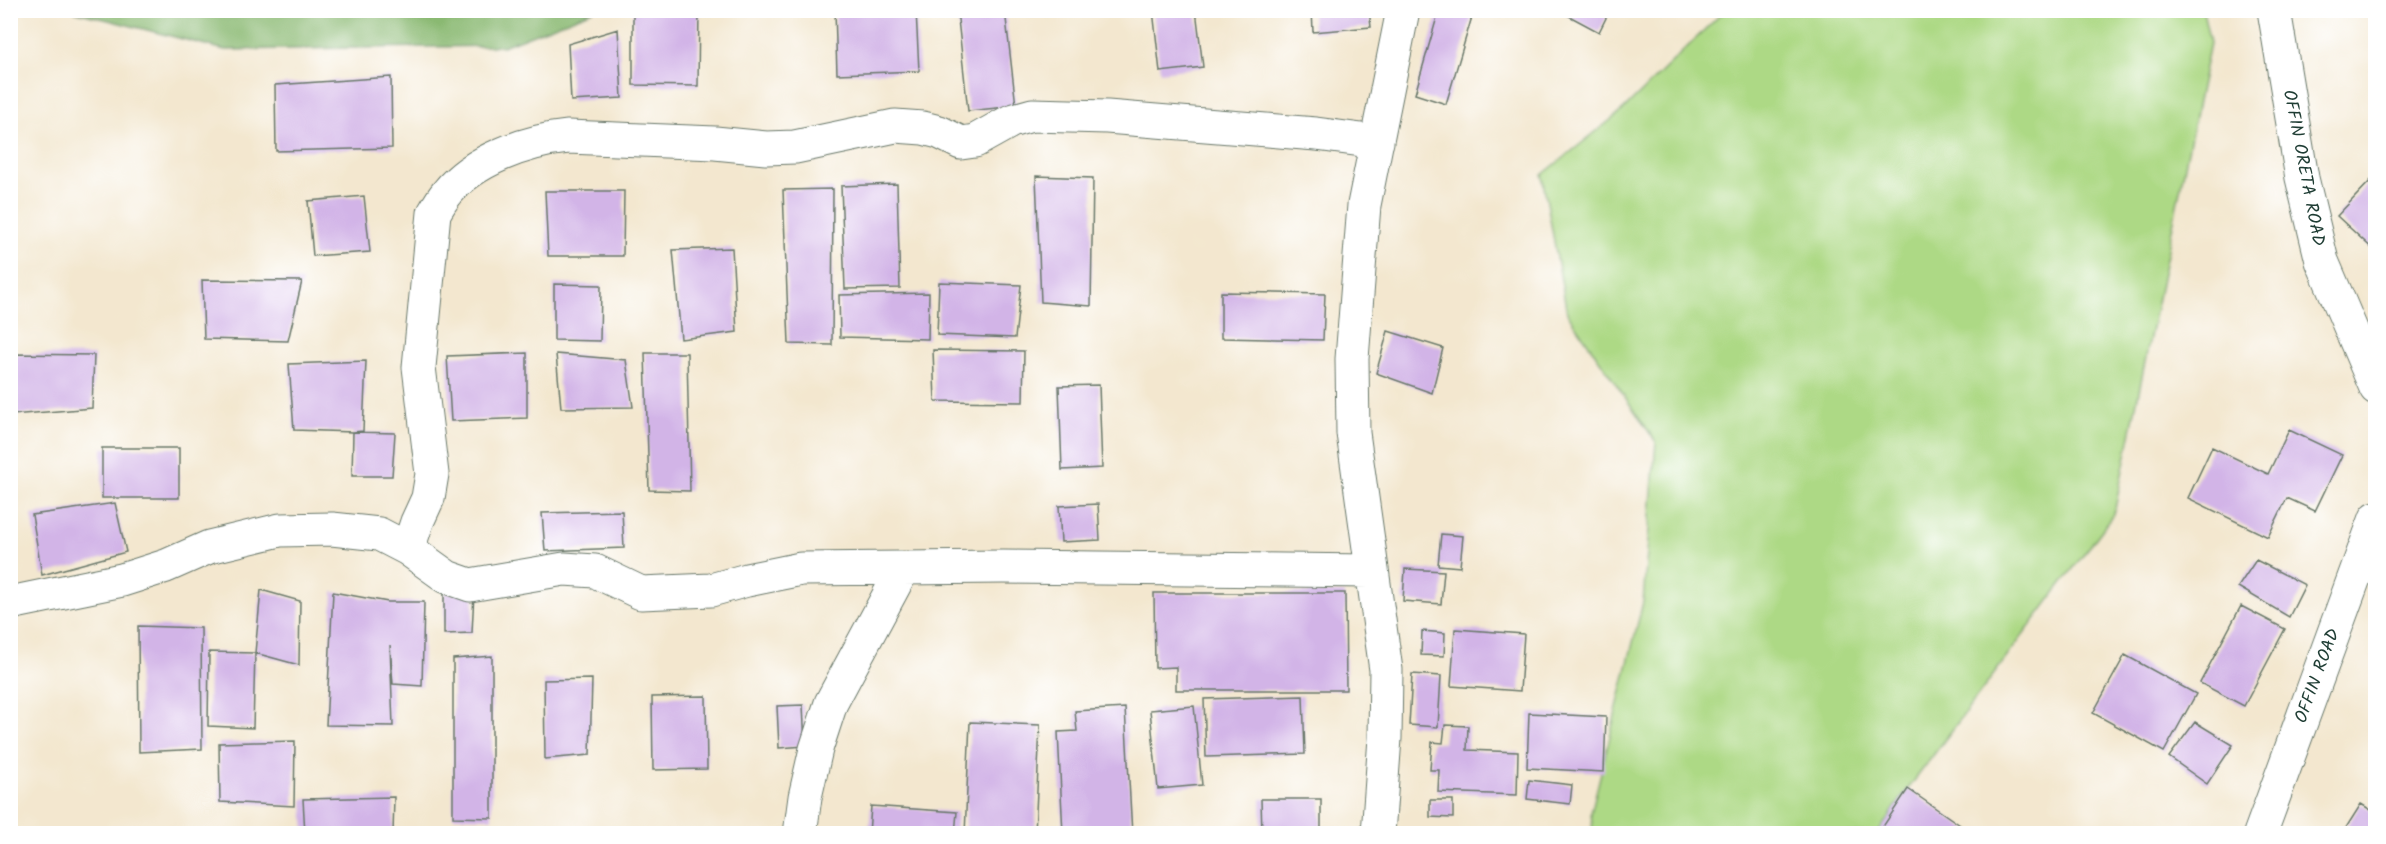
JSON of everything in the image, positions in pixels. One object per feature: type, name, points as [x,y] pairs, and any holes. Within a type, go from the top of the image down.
[{"type":"street","points":[[1378,834],[1385,738],[1386,670],[1370,570],[1353,433],[1352,359],[1364,205],[1403,10]]},
{"type":"street","name":"OFFIN ORETA ROAD","points":[[2274,10],[2302,178],[2322,261],[2376,388]]},
{"type":"street","points":[[408,549],[428,498],[432,474],[419,367],[434,213],[448,192],[468,174],[491,160],[522,146],[543,139],[568,137],[716,143],[766,148],[795,147],[895,126],[923,128],[939,132],[961,143],[975,141],[1011,121],[1032,115],[1107,117],[1316,134],[1377,142]]},
{"type":"street","name":"OFFIN ROAD","points":[[2260,834],[2376,518]]},
{"type":"street","points":[[10,603],[122,580],[166,566],[209,547],[280,530],[332,529],[379,534],[408,549],[447,577],[470,585],[564,569],[595,571],[641,593],[711,590],[801,569],[1003,567],[1370,570]]},
{"type":"street","points":[[800,834],[804,797],[831,703],[903,569]]},
{"type":"green space","points":[[593,10],[503,46],[225,50],[73,11]]},
{"type":"green space","points":[[1724,11],[2203,11],[2210,43],[2114,514],[1908,789],[1878,833],[1593,833],[1591,813],[1643,602],[1656,442],[1567,313],[1542,175],[1623,110]]},
{"type":"building","points":[[633,10],[699,10],[698,86],[633,85]]},
{"type":"building","points":[[835,10],[916,10],[919,71],[837,74]]},
{"type":"building","points":[[957,10],[1005,10],[1016,106],[968,111]]},
{"type":"building","points":[[1153,10],[1196,10],[1203,67],[1160,72]]},
{"type":"building","points":[[1312,10],[1369,10],[1371,27],[1313,32]]},
{"type":"building","points":[[1439,10],[1474,10],[1446,104],[1415,94]]},
{"type":"building","points":[[1558,10],[1610,10],[1599,32]]},
{"type":"building","points":[[618,29],[622,98],[571,101],[568,44]]},
{"type":"building","points":[[391,77],[392,148],[276,151],[275,85]]},
{"type":"building","points":[[2376,175],[2376,252],[2337,216]]},
{"type":"building","points":[[1036,176],[1093,178],[1091,306],[1041,302]]},
{"type":"building","points":[[897,184],[900,288],[845,289],[841,186]]},
{"type":"building","points":[[833,189],[832,345],[789,344],[783,190]]},
{"type":"building","points":[[545,191],[624,191],[623,256],[548,256]]},
{"type":"building","points":[[364,196],[370,252],[313,256],[308,201]]},
{"type":"building","points":[[732,248],[737,332],[681,339],[673,250]]},
{"type":"building","points":[[202,280],[302,281],[288,341],[204,339]]},
{"type":"building","points":[[939,282],[1021,285],[1015,338],[937,335]]},
{"type":"building","points":[[554,284],[601,285],[600,341],[554,340]]},
{"type":"building","points":[[1221,292],[1325,294],[1323,340],[1221,338]]},
{"type":"building","points":[[929,293],[928,339],[840,337],[839,295]]},
{"type":"building","points":[[1388,331],[1443,348],[1432,393],[1376,373]]},
{"type":"building","points":[[933,350],[1024,351],[1023,402],[935,401]]},
{"type":"building","points":[[527,353],[527,418],[451,421],[447,356]]},
{"type":"building","points":[[645,353],[687,353],[690,491],[649,490]]},
{"type":"building","points":[[10,354],[94,355],[92,408],[12,415]]},
{"type":"building","points":[[556,354],[626,360],[633,407],[561,408]]},
{"type":"building","points":[[366,361],[363,431],[294,430],[289,364]]},
{"type":"building","points":[[1099,385],[1102,468],[1062,470],[1059,386]]},
{"type":"building","points":[[2289,430],[2342,455],[2315,511],[2287,498],[2268,537],[2188,498],[2212,447],[2268,474]]},
{"type":"building","points":[[353,432],[395,433],[392,476],[352,476]]},
{"type":"building","points":[[102,448],[179,448],[179,498],[102,498]]},
{"type":"building","points":[[115,503],[126,552],[42,575],[32,515]]},
{"type":"building","points":[[1098,504],[1100,540],[1061,542],[1059,506]]},
{"type":"building","points":[[622,511],[624,548],[545,551],[542,513]]},
{"type":"building","points":[[1441,534],[1463,536],[1460,567],[1438,565]]},
{"type":"building","points":[[2256,560],[2305,585],[2289,617],[2238,587]]},
{"type":"building","points":[[1405,569],[1444,571],[1441,604],[1403,601]]},
{"type":"building","points":[[261,590],[300,601],[299,665],[255,653]]},
{"type":"building","points":[[333,592],[388,602],[424,602],[422,686],[393,684],[390,645],[393,726],[326,725]]},
{"type":"building","points":[[444,593],[474,593],[472,633],[444,634]]},
{"type":"building","points":[[1154,593],[1345,593],[1346,690],[1176,690],[1176,667],[1155,668]]},
{"type":"building","points":[[2241,606],[2285,629],[2244,706],[2200,683]]},
{"type":"building","points":[[138,626],[201,628],[202,749],[139,752]]},
{"type":"building","points":[[1455,629],[1524,634],[1520,691],[1451,686]]},
{"type":"building","points":[[1422,631],[1445,633],[1444,656],[1421,655]]},
{"type":"building","points":[[209,652],[255,653],[253,728],[208,726]]},
{"type":"building","points":[[2125,655],[2196,694],[2164,752],[2093,713]]},
{"type":"building","points":[[492,656],[492,818],[453,817],[453,659]]},
{"type":"building","points":[[1412,674],[1441,676],[1438,727],[1409,725]]},
{"type":"building","points":[[592,679],[590,755],[545,759],[544,680]]},
{"type":"building","points":[[706,696],[707,769],[653,770],[652,697]]},
{"type":"building","points":[[1303,696],[1305,754],[1206,757],[1204,699]]},
{"type":"building","points":[[803,705],[805,746],[779,748],[777,706]]},
{"type":"building","points":[[1194,706],[1202,785],[1158,789],[1150,710]]},
{"type":"building","points":[[1125,708],[1132,834],[1063,834],[1058,732],[1077,731],[1075,711]]},
{"type":"building","points":[[1529,713],[1606,717],[1604,772],[1527,768]]},
{"type":"building","points":[[970,722],[1040,725],[1035,834],[965,834]]},
{"type":"building","points":[[2195,722],[2233,745],[2207,784],[2169,757]]},
{"type":"building","points":[[1445,725],[1468,726],[1467,750],[1518,752],[1517,795],[1438,792],[1439,770],[1430,770],[1432,742],[1443,743]]},
{"type":"building","points":[[295,741],[294,806],[220,802],[219,743]]},
{"type":"building","points":[[1529,780],[1572,785],[1570,804],[1527,799]]},
{"type":"building","points":[[1908,789],[1973,834],[1878,834]]},
{"type":"building","points":[[394,797],[393,834],[305,834],[303,799]]},
{"type":"building","points":[[1261,799],[1321,799],[1321,834],[1262,834]]},
{"type":"building","points":[[1430,800],[1453,800],[1453,818],[1430,817]]},
{"type":"building","points":[[2361,804],[2376,813],[2376,834],[2342,834]]},
{"type":"building","points":[[871,806],[957,812],[955,834],[869,834]]}]
